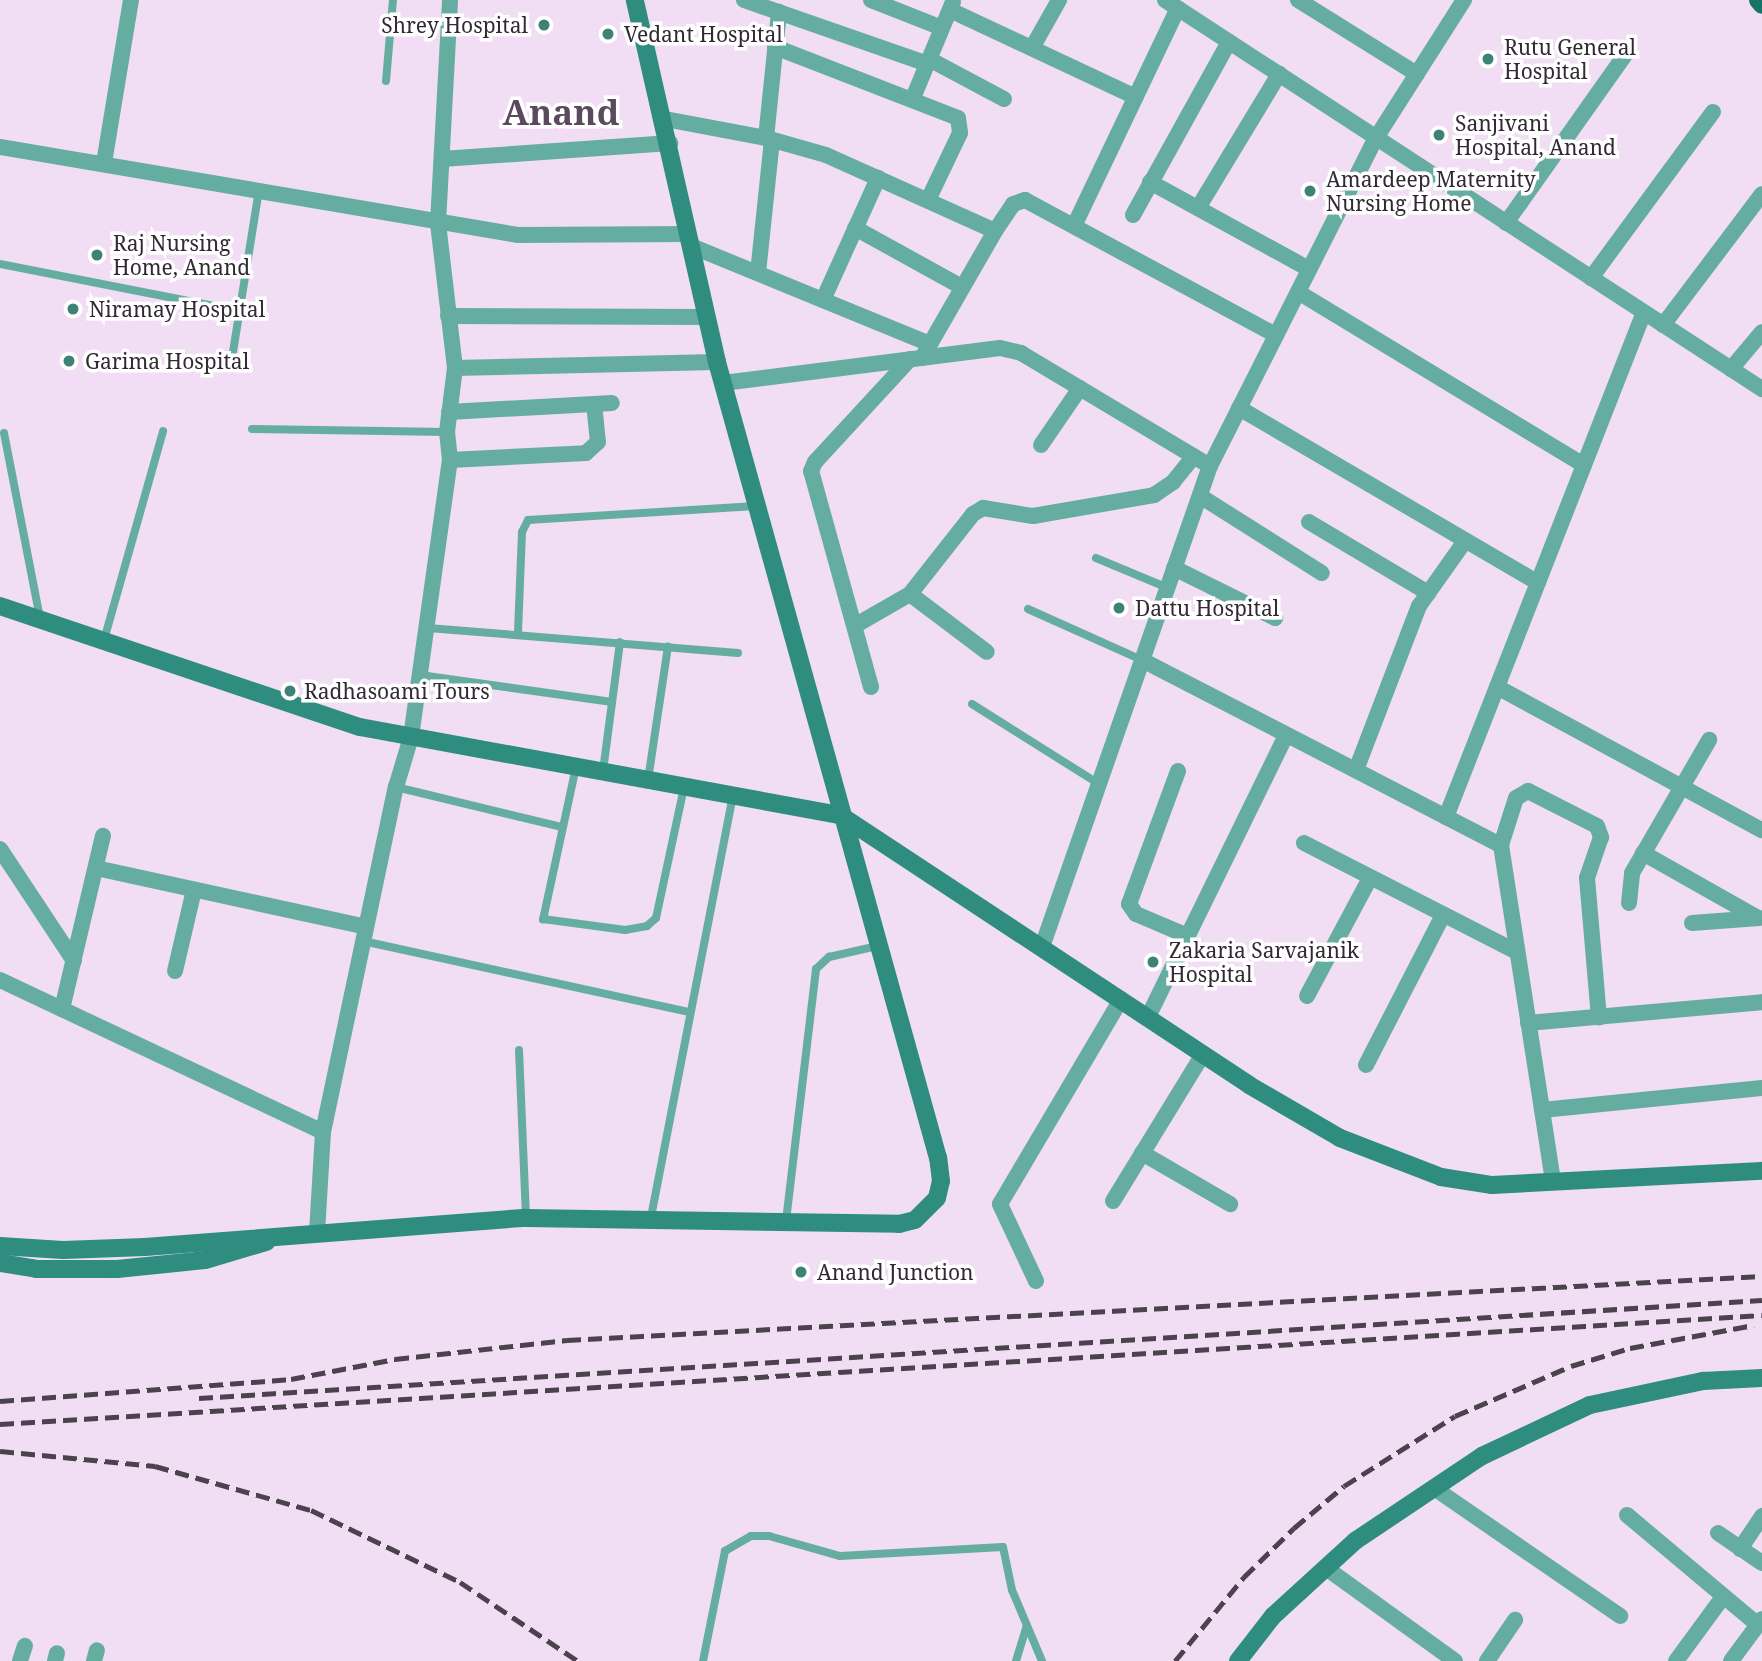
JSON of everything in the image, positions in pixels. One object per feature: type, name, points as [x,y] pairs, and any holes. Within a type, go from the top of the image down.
[{"type":"main road","points":[[1758,0],[1762,5]]},
{"type":"street","points":[[104,163],[131,0]]},
{"type":"street","points":[[317,1233],[323,1132],[396,787],[411,737],[450,460],[447,432],[455,368],[438,223],[450,0]]},
{"type":"street","points":[[0,1246],[77,1250],[526,1218],[651,1217],[899,1224],[915,1220],[937,1198],[941,1181],[938,1158],[840,815],[717,362],[665,119],[635,0]]},
{"type":"street","points":[[744,0],[928,61],[1004,99]]},
{"type":"street","points":[[871,0],[943,28]]},
{"type":"street","points":[[1299,0],[1417,74]]},
{"type":"street","points":[[1042,947],[1210,466],[1376,138],[1465,0]]},
{"type":"street","points":[[1032,48],[1053,2]]},
{"type":"street","points":[[1075,224],[1136,97],[1171,4],[1762,389]]},
{"type":"street","points":[[913,98],[952,5],[1032,48],[1136,97]]},
{"type":"street","points":[[758,273],[779,12]]},
{"type":"street","points":[[1133,215],[1229,42]]},
{"type":"street","points":[[775,47],[913,98],[950,114],[961,124],[928,200]]},
{"type":"street","points":[[1506,223],[1629,49]]},
{"type":"street","points":[[1198,208],[1279,74]]},
{"type":"street","points":[[1591,278],[1713,112]]},
{"type":"street","points":[[665,119],[769,139],[826,155],[995,231]]},
{"type":"street","points":[[442,159],[670,143]]},
{"type":"street","points":[[0,146],[438,223],[556,237],[689,240],[823,300],[920,354]]},
{"type":"street","points":[[823,300],[878,178]]},
{"type":"street","points":[[1150,182],[1309,269]]},
{"type":"street","points":[[1663,325],[1762,194]]},
{"type":"street","points":[[871,687],[856,625],[811,471],[920,354],[1013,204],[1025,200],[1075,224],[1276,335]]},
{"type":"street","points":[[855,228],[962,287]]},
{"type":"street","points":[[1298,292],[1584,465]]},
{"type":"street","points":[[1446,817],[1644,312]]},
{"type":"street","points":[[448,316],[707,317]]},
{"type":"street","points":[[1731,369],[1762,332]]},
{"type":"street","points":[[723,383],[920,354],[1000,348],[1021,353],[1210,466]]},
{"type":"street","points":[[455,368],[717,362]]},
{"type":"street","points":[[1041,445],[1080,388]]},
{"type":"street","points":[[449,412],[612,403]]},
{"type":"street","points":[[450,460],[586,453],[598,442],[594,404]]},
{"type":"street","points":[[1239,408],[1538,583]]},
{"type":"street","points":[[856,625],[910,594],[973,514],[983,508],[1033,516],[1154,495],[1173,482],[1194,456]]},
{"type":"street","points":[[1200,496],[1322,573]]},
{"type":"street","points":[[1310,522],[1428,593]]},
{"type":"street","points":[[1356,771],[1428,593],[1465,541]]},
{"type":"street","points":[[1174,568],[1275,618]]},
{"type":"street","points":[[910,594],[987,652]]},
{"type":"street","points":[[0,606],[360,727],[840,815],[1203,1054],[1340,1138],[1441,1177],[1492,1185],[1762,1171]]},
{"type":"street","points":[[1142,660],[1501,845]]},
{"type":"street","points":[[1497,687],[1681,789],[1762,830]]},
{"type":"street","points":[[1148,1017],[1286,734]]},
{"type":"street","points":[[1629,903],[1632,873],[1709,740]]},
{"type":"street","points":[[1178,771],[1129,904],[1136,914],[1188,936]]},
{"type":"street","points":[[1553,1182],[1501,845],[1516,798],[1528,791],[1597,826],[1601,837],[1587,878],[1599,1017]]},
{"type":"street","points":[[62,1009],[103,836]]},
{"type":"street","points":[[1304,844],[1517,953]]},
{"type":"street","points":[[0,849],[74,961]]},
{"type":"street","points":[[1643,853],[1760,918]]},
{"type":"street","points":[[96,868],[365,934]]},
{"type":"street","points":[[1307,996],[1370,878]]},
{"type":"street","points":[[175,971],[194,890]]},
{"type":"street","points":[[1366,1065],[1443,915]]},
{"type":"street","points":[[1692,923],[1760,918]]},
{"type":"street","points":[[0,980],[323,1132]]},
{"type":"street","points":[[1037,1281],[1000,1203],[1121,999]]},
{"type":"street","points":[[1528,1024],[1762,1002]]},
{"type":"street","points":[[1113,1200],[1203,1054]]},
{"type":"street","points":[[1542,1110],[1762,1088]]},
{"type":"street","points":[[1142,1153],[1230,1204]]},
{"type":"street","points":[[0,1263],[36,1269],[117,1269],[205,1259],[292,1235]]},
{"type":"street","points":[[1238,1661],[1273,1616],[1355,1541],[1482,1456],[1590,1405],[1703,1381],[1762,1378]]},
{"type":"street","points":[[1434,1488],[1620,1616]]},
{"type":"street","points":[[1627,1515],[1723,1597],[1761,1621],[1731,1661]]},
{"type":"street","points":[[1740,1549],[1762,1516]]},
{"type":"street","points":[[1718,1534],[1762,1563]]},
{"type":"street","points":[[1326,1568],[1455,1661]]},
{"type":"street","points":[[1676,1661],[1723,1597]]},
{"type":"street","points":[[1487,1661],[1515,1620]]},
{"type":"lane","points":[[386,81],[393,0]]},
{"type":"lane","points":[[233,352],[259,190]]},
{"type":"lane","points":[[0,264],[239,312]]},
{"type":"lane","points":[[252,429],[447,432]]},
{"type":"lane","points":[[104,641],[163,431]]},
{"type":"lane","points":[[4,433],[40,619]]},
{"type":"lane","points":[[518,632],[522,532],[528,520],[756,506]]},
{"type":"lane","points":[[1096,558],[1168,588]]},
{"type":"lane","points":[[1028,609],[1142,660]]},
{"type":"lane","points":[[428,628],[518,632],[738,653]]},
{"type":"lane","points":[[603,772],[620,642]]},
{"type":"lane","points":[[648,780],[668,646]]},
{"type":"lane","points":[[420,675],[612,702]]},
{"type":"lane","points":[[972,704],[1099,784]]},
{"type":"lane","points":[[576,767],[543,919],[625,930],[647,926],[656,918],[684,787]]},
{"type":"lane","points":[[396,787],[561,827]]},
{"type":"lane","points":[[651,1217],[688,1012],[733,796]]},
{"type":"lane","points":[[365,934],[688,1012]]},
{"type":"lane","points":[[786,1221],[816,969],[829,957],[877,946]]},
{"type":"lane","points":[[519,1051],[526,1218]]},
{"type":"lane","points":[[703,1661],[724,1551],[751,1536],[769,1536],[840,1556],[1003,1547],[1027,1626],[1042,1661]]},
{"type":"lane","points":[[1016,1661],[1027,1626]]},
{"type":"railway","points":[[0,1401],[291,1379],[395,1359],[567,1340],[1762,1276]]},
{"type":"railway","points":[[199,1398],[1762,1300]]},
{"type":"railway","points":[[0,1424],[1762,1315]]},
{"type":"railway","points":[[1175,1661],[1244,1577],[1294,1528],[1344,1486],[1455,1416],[1571,1366],[1630,1348],[1754,1325]]},
{"type":"railway","points":[[0,1451],[155,1466],[311,1510],[460,1582],[578,1661]]},
{"type":"place","name":"Shrey Hospital","points":[[544,25]]},
{"type":"place","name":"Vedant Hospital","points":[[608,34]]},
{"type":"place","name":"Rutu General Hospital","points":[[1488,59]]},
{"type":"place","name":"Sanjivani Hospital, Anand","points":[[1439,135]]},
{"type":"place","name":"Amardeep Maternity Nursing Home","points":[[1310,191]]},
{"type":"place","name":"Raj Nursing Home, Anand","points":[[97,255]]},
{"type":"place","name":"Niramay Hospital","points":[[73,309]]},
{"type":"place","name":"Garima Hospital","points":[[69,361]]},
{"type":"place","name":"Dattu Hospital","points":[[1119,608]]},
{"type":"place","name":"Radhasoami Tours","points":[[290,691]]},
{"type":"place","name":"Zakaria Sarvajanik Hospital","points":[[1153,962]]},
{"type":"place","name":"Anand Junction","points":[[801,1272]]},
{"type":"district","name":"Anand","points":[[561,112]]}]
